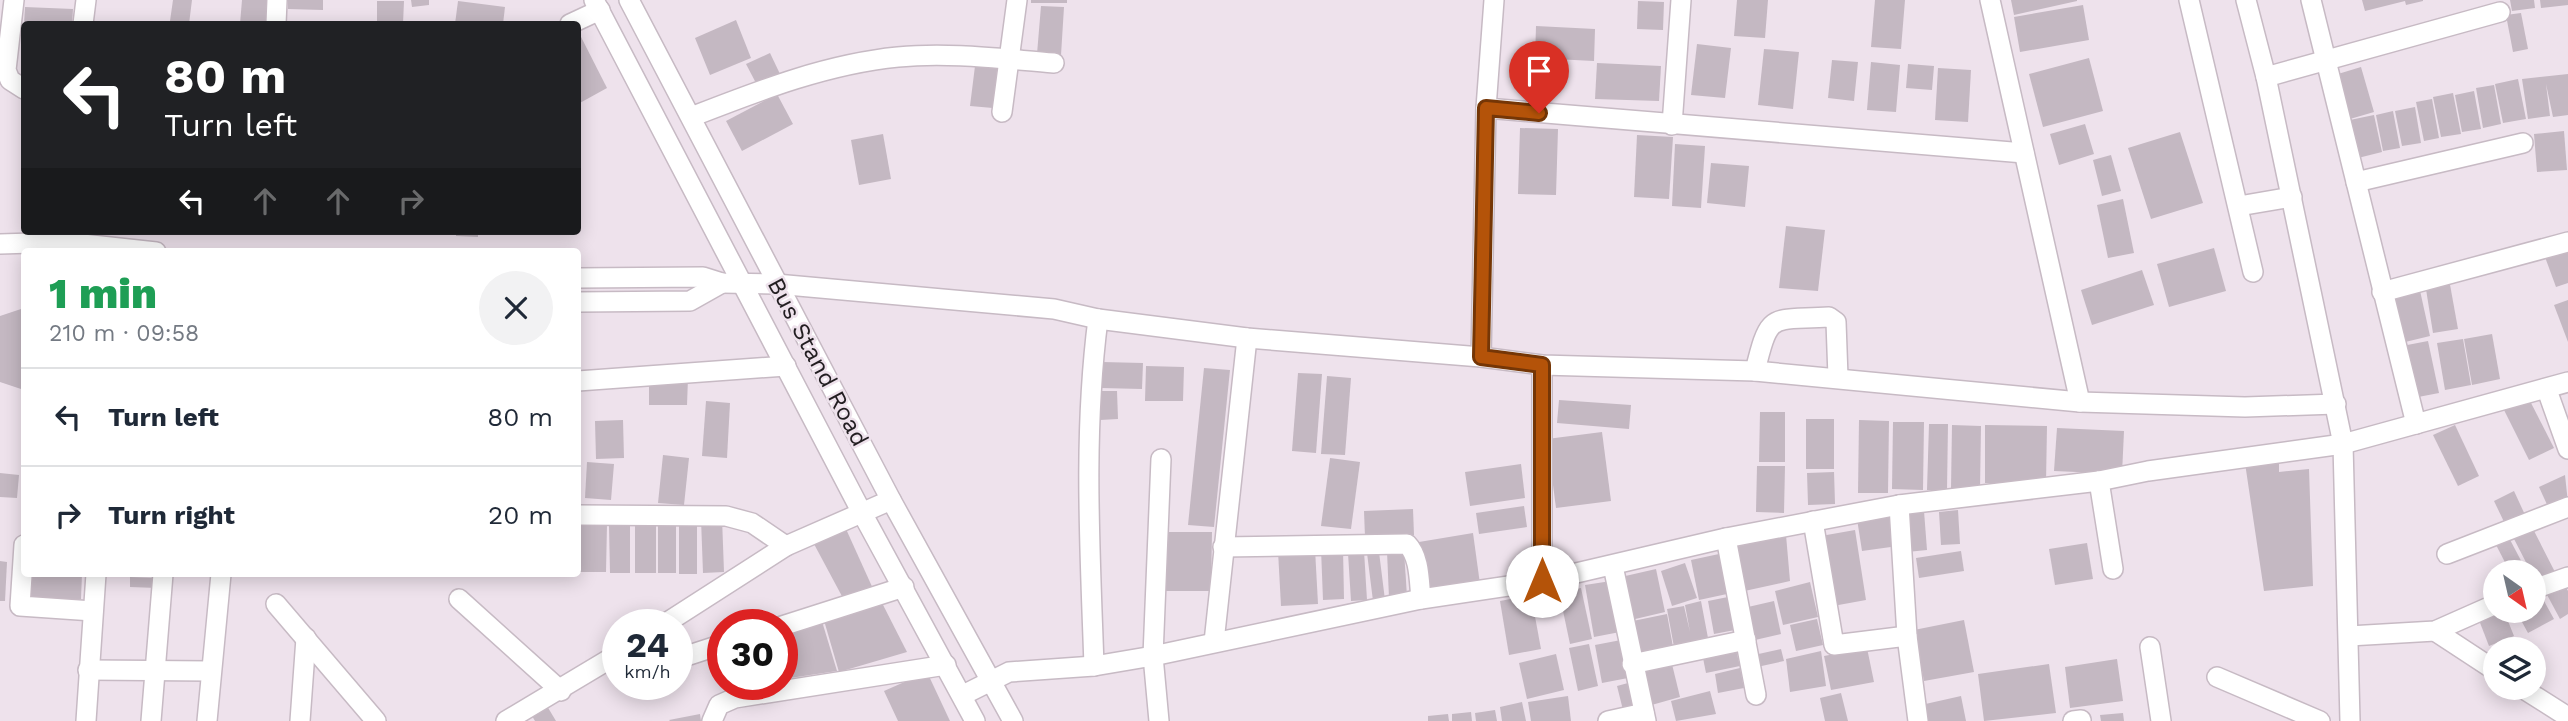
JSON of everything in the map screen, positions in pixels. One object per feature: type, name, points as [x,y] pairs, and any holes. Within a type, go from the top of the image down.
[{"type":"street","points":[[13,0],[6,71],[10,80],[21,87]]},
{"type":"street","points":[[83,21],[86,0]]},
{"type":"street","points":[[276,21],[277,0]]},
{"type":"street","name":"Bus Stand Road","points":[[629,0],[891,500],[1013,721]]},
{"type":"street","points":[[1002,112],[1017,0]]},
{"type":"street","points":[[1481,357],[1486,108],[1494,0]]},
{"type":"street","points":[[1672,125],[1681,0]]},
{"type":"street","points":[[1990,0],[2080,402]]},
{"type":"street","points":[[2189,0],[2253,272]]},
{"type":"street","points":[[2246,0],[2292,197],[2343,444],[2350,721]]},
{"type":"street","points":[[2311,0],[2416,424]]},
{"type":"street","points":[[574,21],[597,5]]},
{"type":"street","name":"Bus Stand Road","points":[[597,5],[860,511],[975,721]]},
{"type":"street","points":[[2266,78],[2500,12]]},
{"type":"street","points":[[691,117],[791,79],[896,57],[972,56],[1054,63]]},
{"type":"street","points":[[1486,108],[2024,153]]},
{"type":"street","points":[[2356,182],[2523,143]]},
{"type":"street","points":[[2239,206],[2292,197]]},
{"type":"street","points":[[2382,292],[2568,242]]},
{"type":"street","points":[[0,244],[83,248]]},
{"type":"street","points":[[581,278],[690,276],[722,284],[776,284],[1044,309],[1098,319],[1247,338],[1481,357],[1542,365],[1755,371],[2080,402],[2245,407],[2336,404]]},
{"type":"street","points":[[581,302],[690,301],[722,284]]},
{"type":"street","points":[[1755,371],[1764,332],[1770,324],[1778,320],[1829,317],[1836,322],[1838,377]]},
{"type":"street","points":[[1094,666],[1087,476],[1089,387],[1098,319]]},
{"type":"street","points":[[1214,642],[1247,338]]},
{"type":"street","points":[[1542,365],[1542,581]]},
{"type":"street","points":[[581,381],[786,366]]},
{"type":"street","points":[[963,695],[993,683],[1009,672],[1094,666],[1153,656],[1422,599],[1542,581],[1726,538],[1899,505],[2099,481],[2148,471],[2343,444],[2547,390],[2568,382]]},
{"type":"street","points":[[2547,390],[2568,449]]},
{"type":"street","points":[[1159,721],[1153,656],[1161,459]]},
{"type":"street","points":[[2099,481],[2113,569]]},
{"type":"street","points":[[688,609],[786,546],[860,511],[891,500]]},
{"type":"street","points":[[1899,505],[1907,636],[1918,721]]},
{"type":"street","points":[[2447,554],[2568,507]]},
{"type":"street","points":[[581,515],[726,516],[752,523],[786,546]]},
{"type":"street","points":[[1813,521],[1835,645],[1907,636]]},
{"type":"street","points":[[1726,538],[1756,695]]},
{"type":"street","points":[[1223,547],[1407,544],[1416,560],[1422,599]]},
{"type":"street","points":[[1608,721],[1645,717],[1613,566]]},
{"type":"street","points":[[22,577],[20,606],[93,611]]},
{"type":"street","points":[[86,721],[96,577]]},
{"type":"street","points":[[150,721],[163,577]]},
{"type":"street","points":[[207,721],[221,577]]},
{"type":"street","points":[[2546,585],[2568,577]]},
{"type":"street","points":[[798,621],[904,587]]},
{"type":"street","points":[[459,599],[561,691]]},
{"type":"street","points":[[276,604],[376,721]]},
{"type":"street","points":[[2349,636],[2435,631],[2483,610]]},
{"type":"street","points":[[2435,631],[2483,662]]},
{"type":"street","points":[[300,721],[306,638]]},
{"type":"street","points":[[1632,664],[1746,640]]},
{"type":"street","points":[[2150,647],[2161,721]]},
{"type":"street","points":[[506,721],[602,664]]},
{"type":"street","points":[[712,721],[719,705],[735,698],[946,664]]},
{"type":"street","points":[[88,670],[210,671]]},
{"type":"street","points":[[2217,677],[2320,721]]},
{"type":"street","points":[[2541,700],[2568,717]]},
{"type":"building","points":[[173,0],[192,0],[189,21],[170,21]]},
{"type":"building","points":[[242,0],[271,0],[269,21],[240,21]]},
{"type":"building","points":[[288,0],[323,0],[323,10],[288,9]]},
{"type":"building","points":[[411,0],[429,0],[429,5],[412,7]]},
{"type":"building","points":[[1031,0],[1067,0],[1067,3],[1031,3]]},
{"type":"building","points":[[1737,0],[1768,0],[1765,38],[1734,36]]},
{"type":"building","points":[[1875,0],[1905,0],[1901,49],[1871,47]]},
{"type":"building","points":[[2011,0],[2077,0],[2077,1],[2014,15]]},
{"type":"building","points":[[2362,0],[2423,1],[2406,5],[2405,1],[2365,11]]},
{"type":"building","points":[[2510,0],[2534,0],[2535,8],[2512,11]]},
{"type":"building","points":[[2540,0],[2568,0],[2568,5],[2541,8]]},
{"type":"building","points":[[377,1],[404,1],[403,21],[377,21]]},
{"type":"building","points":[[458,1],[505,7],[503,21],[455,21]]},
{"type":"building","points":[[1638,1],[1664,2],[1663,30],[1637,29]]},
{"type":"building","points":[[2083,5],[2089,40],[2020,52],[2014,17]]},
{"type":"building","points":[[1041,6],[1064,7],[1061,55],[1037,54]]},
{"type":"building","points":[[25,7],[73,9],[72,21],[24,21]]},
{"type":"building","points":[[2521,13],[2528,49],[2513,52],[2506,15]]},
{"type":"building","points":[[736,20],[751,58],[710,75],[695,38]]},
{"type":"building","points":[[1536,26],[1595,29],[1594,61],[1535,58]]},
{"type":"building","points":[[581,37],[607,88],[581,102]]},
{"type":"building","points":[[1697,44],[1731,48],[1725,98],[1691,95]]},
{"type":"building","points":[[1764,49],[1799,52],[1793,109],[1758,105]]},
{"type":"building","points":[[770,53],[780,74],[757,85],[746,64]]},
{"type":"building","points":[[976,58],[998,61],[993,108],[970,106]]},
{"type":"building","points":[[2089,58],[2103,111],[2043,127],[2029,74]]},
{"type":"building","points":[[1832,60],[1858,62],[1854,101],[1828,98]]},
{"type":"building","points":[[1871,62],[1900,65],[1896,112],[1867,110]]},
{"type":"building","points":[[1597,63],[1661,66],[1659,101],[1595,99]]},
{"type":"building","points":[[1908,64],[1934,66],[1932,90],[1906,88]]},
{"type":"building","points":[[2361,67],[2374,112],[2350,119],[2338,74]]},
{"type":"building","points":[[1938,68],[1971,70],[1968,122],[1935,120]]},
{"type":"building","points":[[2568,74],[2568,115],[2553,117],[2546,84],[2550,116],[2528,119],[2522,79]]},
{"type":"building","points":[[2518,79],[2526,119],[2503,123],[2495,84]]},
{"type":"building","points":[[2494,85],[2501,124],[2483,128],[2476,88]]},
{"type":"building","points":[[2474,91],[2481,129],[2462,132],[2455,95]]},
{"type":"building","points":[[2453,93],[2461,134],[2441,137],[2433,97]]},
{"type":"building","points":[[777,94],[793,124],[742,151],[726,121]]},
{"type":"building","points":[[2432,99],[2439,138],[2424,141],[2416,102]]},
{"type":"building","points":[[2415,107],[2421,143],[2402,146],[2395,111]]},
{"type":"building","points":[[2393,111],[2400,148],[2383,151],[2376,115]]},
{"type":"building","points":[[2374,115],[2382,152],[2358,158],[2350,120]]},
{"type":"building","points":[[2085,124],[2094,154],[2059,165],[2050,134]]},
{"type":"building","points":[[1520,128],[1558,129],[1556,195],[1518,194]]},
{"type":"building","points":[[2564,131],[2567,170],[2537,172],[2534,134]]},
{"type":"building","points":[[2180,132],[2203,203],[2151,219],[2128,148]]},
{"type":"building","points":[[883,134],[891,179],[859,185],[851,140]]},
{"type":"building","points":[[1637,135],[1673,137],[1669,199],[1634,197]]},
{"type":"building","points":[[1675,144],[1705,146],[1701,208],[1672,206]]},
{"type":"building","points":[[2111,155],[2121,191],[2102,196],[2093,160]]},
{"type":"building","points":[[1711,163],[1749,166],[1745,207],[1707,203]]},
{"type":"building","points":[[2123,199],[2134,253],[2108,258],[2097,205]]},
{"type":"building","points":[[1786,226],[1825,230],[1818,291],[1779,288]]},
{"type":"building","points":[[478,235],[478,237],[456,236]]},
{"type":"building","points":[[2214,248],[2226,291],[2169,307],[2157,264]]},
{"type":"building","points":[[2568,248],[2568,283],[2556,287],[2545,257]]},
{"type":"building","points":[[2142,270],[2154,305],[2092,325],[2081,290]]},
{"type":"building","points":[[2449,279],[2458,329],[2433,333],[2425,283]]},
{"type":"building","points":[[2419,286],[2430,336],[2397,344],[2386,294]]},
{"type":"building","points":[[2568,300],[2568,342],[2554,305]]},
{"type":"building","points":[[21,309],[21,389],[0,382],[0,316]]},
{"type":"building","points":[[2492,334],[2500,379],[2472,385],[2464,339]]},
{"type":"building","points":[[2463,339],[2471,385],[2445,390],[2437,343]]},
{"type":"building","points":[[2428,341],[2439,393],[2413,398],[2402,346]]},
{"type":"building","points":[[1102,362],[1143,363],[1142,389],[1101,388]]},
{"type":"building","points":[[1146,366],[1184,367],[1183,401],[1145,401]]},
{"type":"building","points":[[1204,368],[1230,370],[1214,527],[1188,525]]},
{"type":"building","points":[[1298,373],[1322,374],[1316,453],[1292,451]]},
{"type":"building","points":[[1327,376],[1351,378],[1345,455],[1321,454]]},
{"type":"building","points":[[649,378],[688,378],[687,405],[649,405]]},
{"type":"building","points":[[1099,391],[1117,391],[1118,419],[1100,420]]},
{"type":"building","points":[[2528,397],[2554,448],[2529,460],[2504,410]]},
{"type":"building","points":[[1559,400],[1631,405],[1629,429],[1557,423]]},
{"type":"building","points":[[706,401],[730,403],[727,458],[702,456]]},
{"type":"building","points":[[1760,412],[1785,412],[1785,462],[1759,462]]},
{"type":"building","points":[[1806,419],[1834,419],[1834,469],[1806,469]]},
{"type":"building","points":[[623,420],[624,458],[596,459],[595,421]]},
{"type":"building","points":[[1859,420],[1889,421],[1888,493],[1858,493]]},
{"type":"building","points":[[1893,422],[1924,422],[1923,490],[1892,489]]},
{"type":"building","points":[[1929,424],[1948,424],[1947,490],[1927,490]]},
{"type":"building","points":[[1952,425],[1981,426],[1980,489],[1951,488]]},
{"type":"building","points":[[1985,425],[2047,426],[2046,483],[1985,483]]},
{"type":"building","points":[[2455,425],[2479,476],[2458,486],[2433,435]]},
{"type":"building","points":[[2057,428],[2124,431],[2122,474],[2054,471]]},
{"type":"building","points":[[1602,432],[1611,501],[1556,508],[1547,439]]},
{"type":"building","points":[[663,455],[689,458],[684,505],[658,503]]},
{"type":"building","points":[[1330,458],[1360,462],[1351,529],[1321,526]]},
{"type":"building","points":[[2279,459],[2279,472],[2309,469],[2313,586],[2264,591],[2245,463]]},
{"type":"building","points":[[587,462],[614,464],[611,500],[585,498]]},
{"type":"building","points":[[1521,464],[1525,498],[1470,506],[1465,472]]},
{"type":"building","points":[[1757,466],[1785,466],[1784,513],[1756,512]]},
{"type":"building","points":[[1834,472],[1835,504],[1808,505],[1807,473]]},
{"type":"building","points":[[0,473],[19,475],[17,498],[0,497]]},
{"type":"building","points":[[2565,475],[2568,503],[2550,511],[2539,487]]},
{"type":"building","points":[[2514,491],[2526,517],[2506,526],[2494,501]]},
{"type":"building","points":[[1524,506],[1527,527],[1479,534],[1476,513]]},
{"type":"building","points":[[1413,509],[1414,535],[1365,537],[1364,511]]},
{"type":"building","points":[[1958,510],[1960,544],[1941,545],[1939,512]]},
{"type":"building","points":[[1924,511],[1927,550],[1907,552],[1902,513]]},
{"type":"building","points":[[1893,513],[1898,546],[1862,551],[1857,519]]},
{"type":"building","points":[[722,518],[724,572],[703,573],[701,519]]},
{"type":"building","points":[[635,520],[656,520],[656,573],[635,573]]},
{"type":"building","points":[[679,520],[697,520],[697,574],[679,574]]},
{"type":"building","points":[[658,521],[676,521],[676,573],[658,573]]},
{"type":"building","points":[[581,524],[607,524],[606,572],[581,572]]},
{"type":"building","points":[[630,525],[630,573],[610,573],[609,526]]},
{"type":"building","points":[[2532,527],[2556,574],[2546,576],[2546,560],[2525,560],[2513,537]]},
{"type":"building","points":[[846,529],[874,591],[844,600],[814,544]]},
{"type":"building","points":[[1855,530],[1866,600],[1833,606],[1821,536]]},
{"type":"building","points":[[1161,532],[1212,532],[1211,591],[1160,591]]},
{"type":"building","points":[[1473,533],[1480,584],[1427,592],[1419,542]]},
{"type":"building","points":[[2507,534],[2521,560],[2504,560],[2494,541]]},
{"type":"building","points":[[1786,535],[1790,581],[1740,592],[1732,548]]},
{"type":"building","points":[[2087,543],[2093,579],[2055,585],[2049,549]]},
{"type":"building","points":[[1343,548],[1344,599],[1323,600],[1321,549]]},
{"type":"building","points":[[1315,549],[1318,604],[1281,606],[1278,551]]},
{"type":"building","points":[[1404,550],[1407,597],[1389,598],[1387,551]]},
{"type":"building","points":[[1364,551],[1367,600],[1351,601],[1348,553]]},
{"type":"building","points":[[1961,551],[1964,571],[1919,578],[1916,558]]},
{"type":"building","points":[[1379,552],[1385,600],[1373,601],[1367,553]]},
{"type":"building","points":[[1719,554],[1727,594],[1699,600],[1691,560]]},
{"type":"building","points":[[0,561],[7,562],[5,601],[0,601]]},
{"type":"building","points":[[1685,563],[1697,598],[1672,606],[1661,571]]},
{"type":"building","points":[[1656,569],[1665,612],[1631,620],[1621,577]]},
{"type":"building","points":[[30,577],[82,577],[81,599],[30,599]]},
{"type":"building","points":[[130,577],[157,578],[157,588],[130,587]]},
{"type":"building","points":[[1611,581],[1620,632],[1594,637],[1585,585]]},
{"type":"building","points":[[1810,582],[1818,617],[1783,625],[1775,591]]},
{"type":"building","points":[[2563,582],[2568,591],[2568,614],[2560,619],[2546,590]]},
{"type":"building","points":[[1581,588],[1592,639],[1570,644],[1559,592]]},
{"type":"building","points":[[1531,595],[1541,649],[1509,655],[1500,601]]},
{"type":"building","points":[[1728,597],[1735,630],[1714,634],[1708,601]]},
{"type":"building","points":[[880,599],[907,652],[839,672],[823,617]]},
{"type":"building","points":[[1701,601],[1708,638],[1674,647],[1667,609],[1684,606],[1690,632],[1685,605]]},
{"type":"building","points":[[1774,601],[1781,634],[1755,640],[1748,607]]},
{"type":"building","points":[[2546,604],[2554,619],[2528,633],[2523,623],[2546,623]]},
{"type":"building","points":[[1667,614],[1673,647],[1635,655],[1628,622]]},
{"type":"building","points":[[2483,614],[2483,623],[2509,623],[2514,636],[2486,637],[2477,615]]},
{"type":"building","points":[[821,618],[837,671],[798,677],[798,625]]},
{"type":"building","points":[[1817,619],[1823,645],[1796,651],[1790,625]]},
{"type":"building","points":[[1964,620],[1974,672],[1924,681],[1914,630]]},
{"type":"building","points":[[1621,640],[1628,678],[1602,683],[1595,645]]},
{"type":"building","points":[[1589,644],[1598,686],[1578,691],[1569,648]]},
{"type":"building","points":[[1735,646],[1740,666],[1706,673],[1702,653]]},
{"type":"building","points":[[1867,648],[1874,682],[1831,690],[1824,656]]},
{"type":"building","points":[[1781,649],[1784,661],[1757,667],[1754,655]]},
{"type":"building","points":[[1821,651],[1826,686],[1790,692],[1786,659]]},
{"type":"building","points":[[1556,654],[1564,690],[1527,699],[1519,663]]},
{"type":"building","points":[[2117,659],[2123,701],[2070,708],[2065,667]]},
{"type":"building","points":[[1671,660],[1680,697],[1648,706],[1638,669]]},
{"type":"building","points":[[2049,664],[2056,713],[1984,721],[1978,674]]},
{"type":"building","points":[[1740,668],[1744,688],[1718,693],[1715,674]]},
{"type":"building","points":[[927,672],[950,721],[898,721],[884,691]]},
{"type":"building","points":[[1628,683],[1634,707],[1623,710],[1617,686]]},
{"type":"building","points":[[1710,691],[1716,714],[1676,721],[1671,701]]},
{"type":"building","points":[[1841,693],[1848,721],[1825,721],[1820,698]]},
{"type":"building","points":[[1568,696],[1571,721],[1531,721],[1528,702]]},
{"type":"building","points":[[1961,696],[1966,721],[1924,721],[1921,705]]},
{"type":"building","points":[[1522,702],[1526,721],[1502,721],[1500,707]]},
{"type":"building","points":[[547,706],[556,721],[535,721],[532,716]]},
{"type":"building","points":[[1495,710],[1497,721],[1476,721],[1475,713]]},
{"type":"building","points":[[1471,712],[1472,721],[1452,721],[1452,714]]},
{"type":"building","points":[[2123,713],[2124,721],[2101,721],[2100,715]]},
{"type":"building","points":[[700,714],[701,721],[669,720]]},
{"type":"building","points":[[1448,714],[1449,721],[1428,721],[1428,716]]},
{"type":"route","points":[[1539,113],[1486,108],[1481,357],[1542,365],[1542,581]]}]
